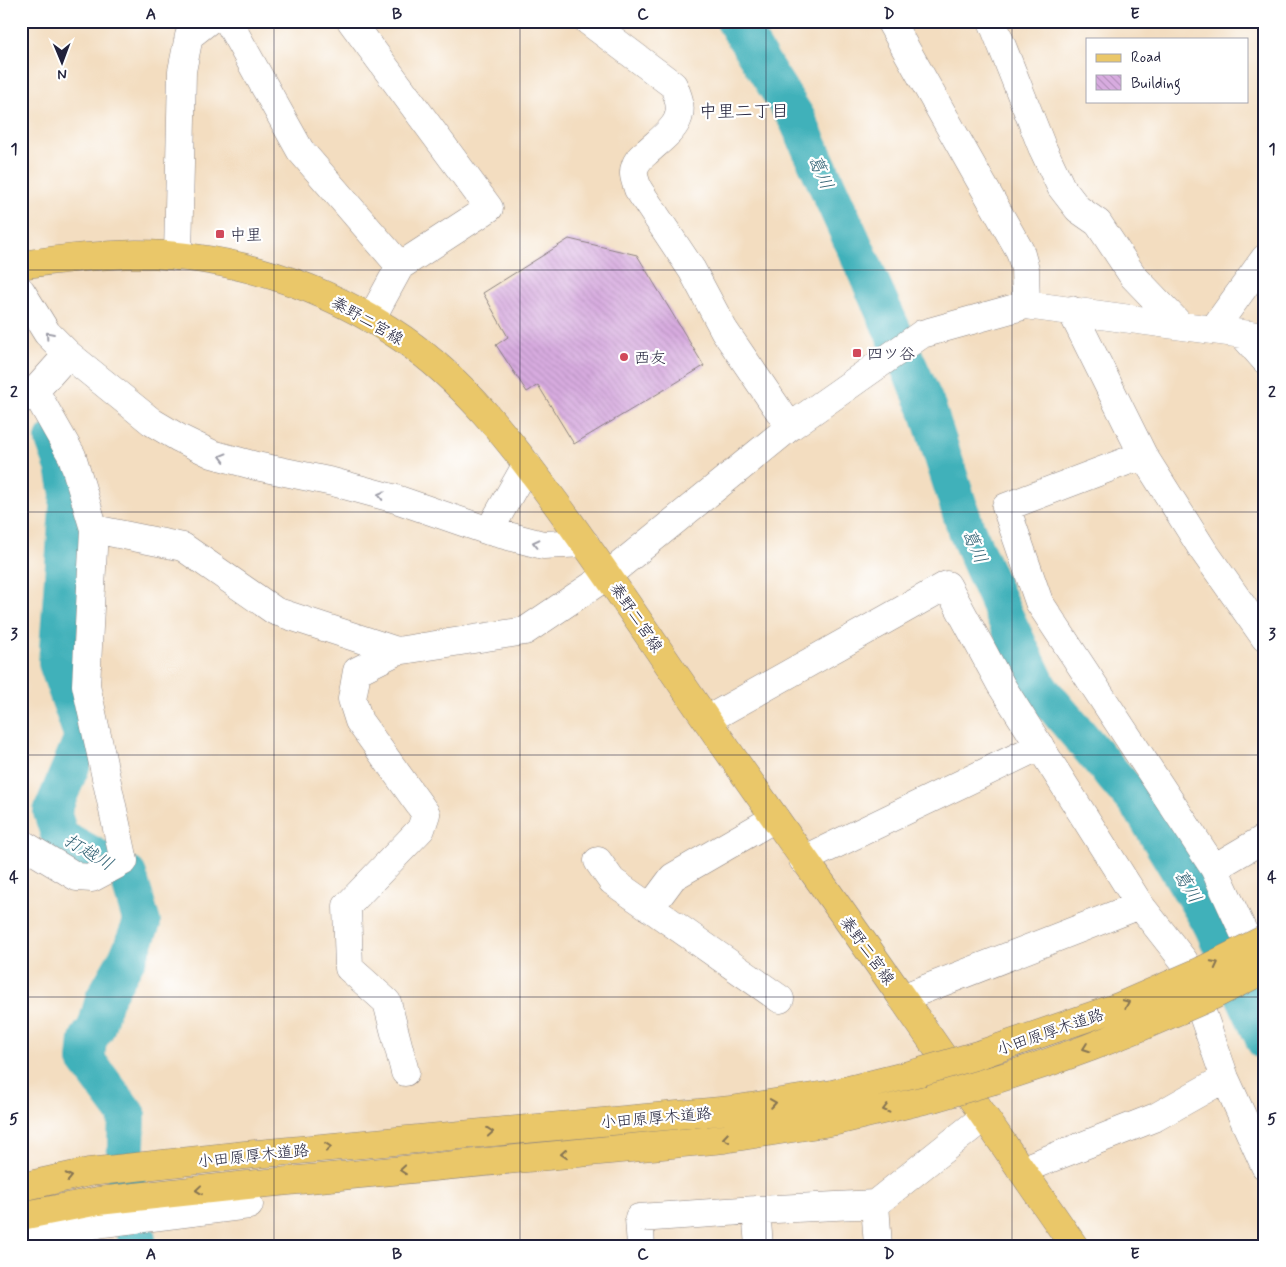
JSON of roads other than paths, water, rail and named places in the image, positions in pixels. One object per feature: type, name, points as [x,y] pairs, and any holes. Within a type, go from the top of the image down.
[{"type":"main road","name":"秦野二宮線","points":[[21,265],[99,256],[138,254],[178,256],[214,261],[254,270],[296,283],[331,298],[371,319],[404,340],[446,373],[495,424],[585,543],[803,860],[902,998],[1074,1246]]},
{"type":"main road","name":"小田原厚木道路","points":[[21,1187],[89,1172],[245,1155],[731,1110],[832,1094],[920,1072],[981,1054],[1118,1007],[1201,972],[1265,939]]},
{"type":"main road","name":"小田原厚木道路","points":[[21,1216],[98,1201],[248,1195],[724,1139],[837,1121],[933,1098],[1030,1069],[1136,1030],[1212,996],[1265,969]]},
{"type":"street","points":[[178,256],[182,71],[189,36],[208,21]]},
{"type":"street","points":[[228,21],[300,150],[400,266]]},
{"type":"street","points":[[351,21],[489,208],[400,266],[371,319]]},
{"type":"street","points":[[588,21],[673,86],[679,98],[679,115],[675,127],[640,158],[635,166],[634,176],[638,189],[692,270],[724,330],[790,426]]},
{"type":"street","points":[[890,21],[1020,252],[1025,269],[1026,305]]},
{"type":"street","points":[[992,21],[1042,147],[1062,187],[1078,209],[1098,223],[1133,276],[1180,325]]},
{"type":"street","points":[[1213,330],[1265,258]]},
{"type":"street","points":[[21,291],[47,333],[68,354],[152,422],[212,454],[256,466],[333,482],[387,497],[489,531],[543,545],[585,543]]},
{"type":"street","points":[[404,1072],[387,1002],[349,968],[347,906],[421,829],[426,814],[359,721],[352,699],[357,671],[398,651],[525,631],[608,575],[790,426],[922,334],[1026,305],[1254,336],[1265,360]]},
{"type":"street","points":[[1071,310],[1143,455],[1203,550],[1265,638]]},
{"type":"street","points":[[21,843],[77,877],[92,878],[124,861],[86,685],[94,529],[72,456],[28,395],[68,354]]},
{"type":"street","points":[[1143,455],[1006,507],[1039,602],[1214,868],[1265,979]]},
{"type":"street","points":[[489,531],[527,464]]},
{"type":"street","points":[[94,529],[183,547],[275,611],[398,651]]},
{"type":"street","points":[[707,720],[947,585],[1000,685],[1140,905],[1184,961],[1225,1078],[1265,1166]]},
{"type":"street","points":[[803,860],[1040,746]]},
{"type":"street","points":[[650,908],[674,876],[775,818]]},
{"type":"street","points":[[1214,868],[1265,838]]},
{"type":"street","points":[[598,862],[612,881],[780,999]]},
{"type":"street","points":[[902,998],[1140,905]]},
{"type":"street","points":[[1021,1170],[1156,1117],[1225,1078]]},
{"type":"street","points":[[641,1246],[639,1218],[875,1204],[984,1117]]},
{"type":"street","points":[[21,1239],[134,1219],[248,1195]]},
{"type":"street","points":[[875,1204],[878,1246]]},
{"type":"street","points":[[756,1210],[759,1246]]},
{"type":"waterway","name":"葛川","points":[[735,21],[797,119],[927,407],[966,529],[1039,688],[1142,809],[1213,927],[1265,1041]]},
{"type":"waterway","name":"打越川","points":[[54,440],[64,467],[69,494],[57,663],[83,737],[52,812],[60,837],[128,875],[142,923],[128,957],[104,999],[96,1028],[88,1039],[86,1060],[127,1115],[125,1175],[138,1246]]},
{"type":"place","name":"中里","points":[[220,234]]},
{"type":"place","name":"四ツ谷","points":[[857,353]]},
{"type":"place","name":"西友","points":[[624,357]]},
{"type":"district","name":"中里二丁目","points":[[744,111]]}]
